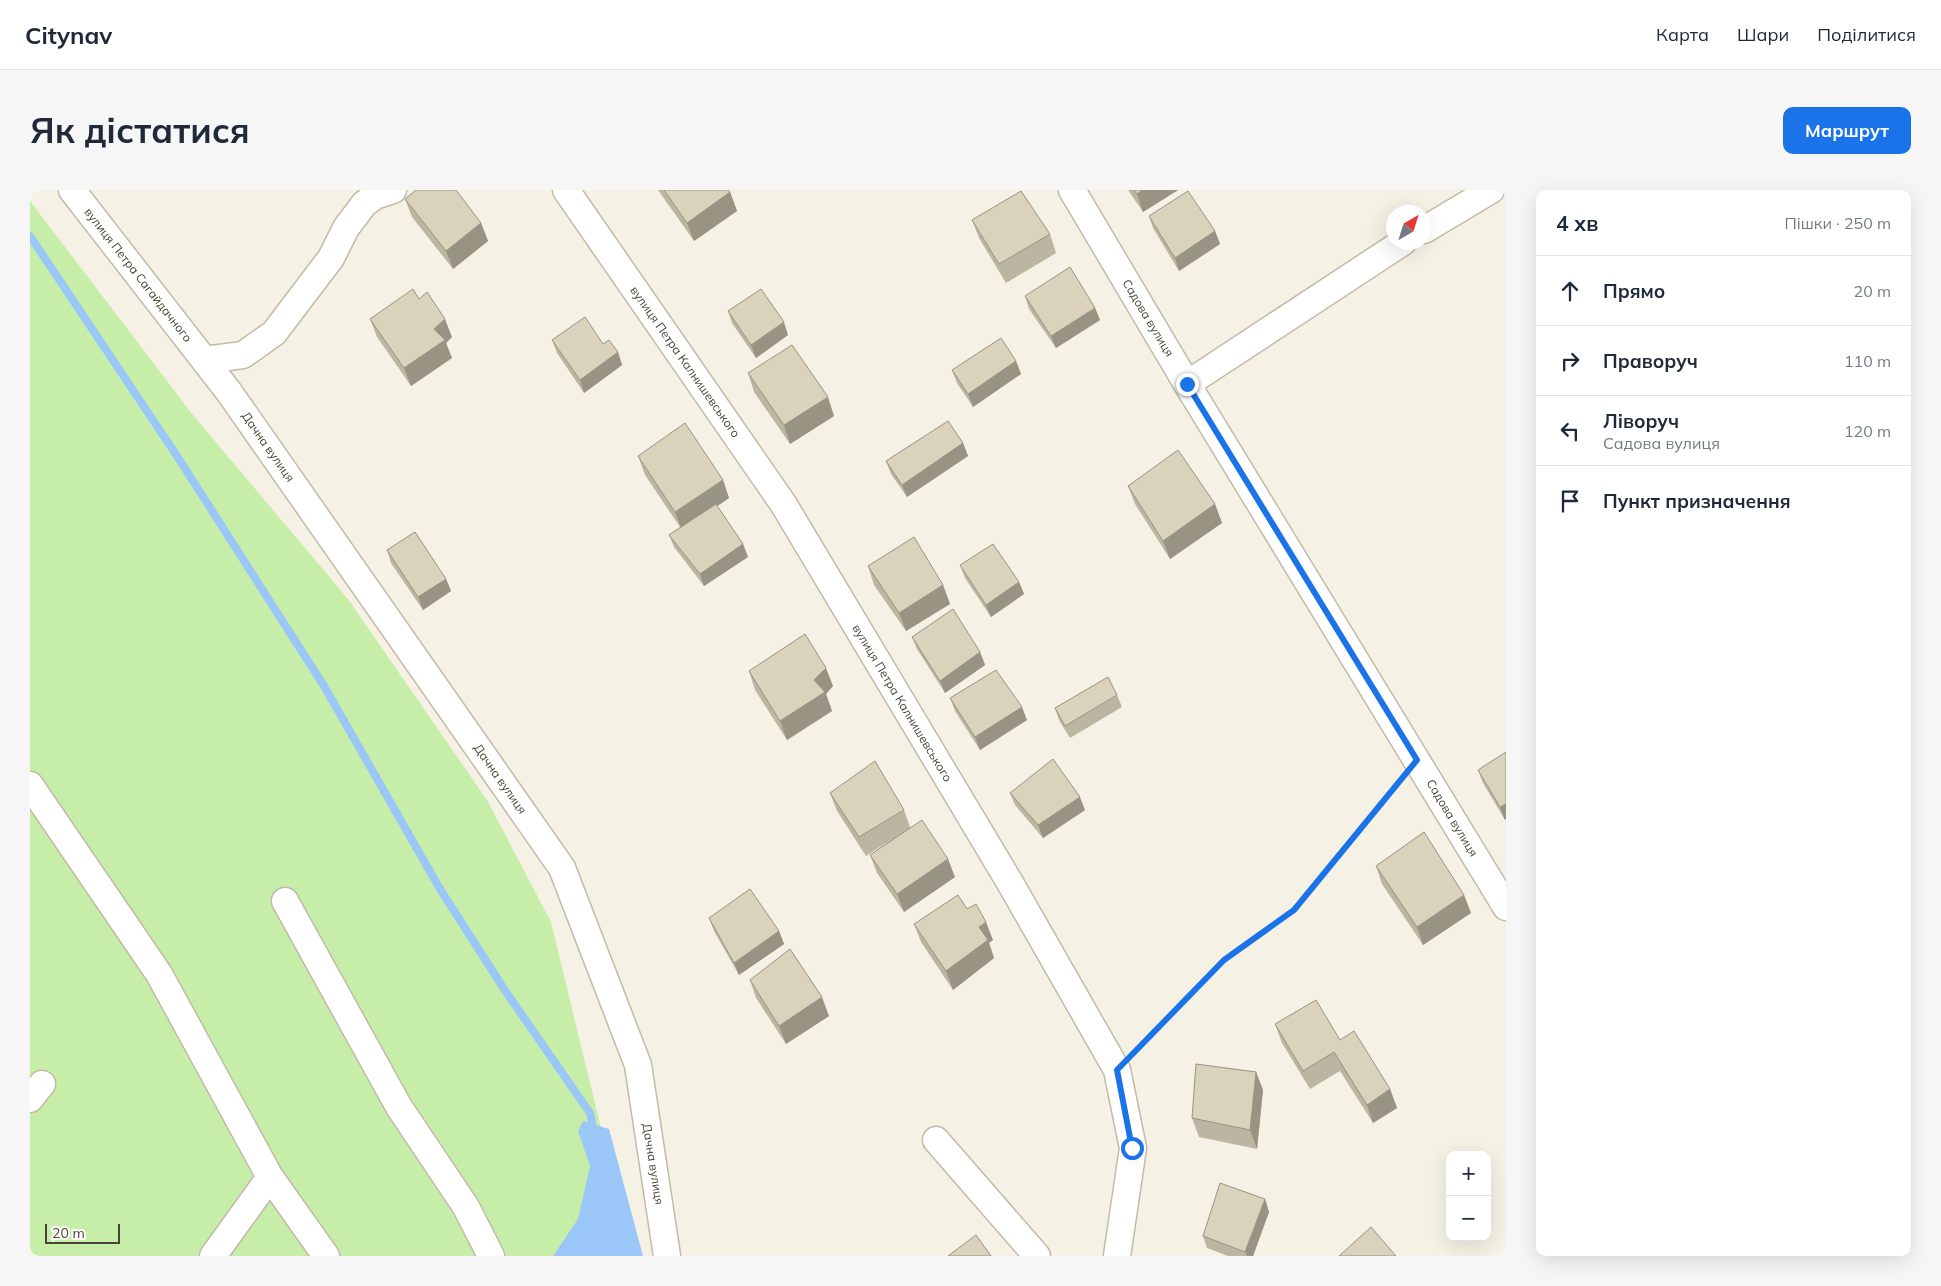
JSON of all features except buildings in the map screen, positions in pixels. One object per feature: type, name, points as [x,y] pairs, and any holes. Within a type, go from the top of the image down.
[{"type":"street","name":"вулиця Петра Сагайдачного","points":[[72,190],[204,360]]},
{"type":"street","points":[[204,360],[243,355],[274,333],[331,258],[346,228],[364,204],[376,196],[393,190]]},
{"type":"street","name":"вулиця Петра Калнишевського","points":[[566,190],[784,505],[1008,881],[1117,1070],[1132,1148],[1116,1256]]},
{"type":"street","name":"Садова вулиця","points":[[1072,190],[1187,384],[1506,907]]},
{"type":"street","points":[[1431,226],[1491,190]]},
{"type":"street","points":[[1187,384],[1391,250]]},
{"type":"street","name":"Дачна вулиця","points":[[204,360],[235,400],[562,868],[638,1064],[667,1256]]},
{"type":"street","points":[[30,785],[159,974],[270,1177],[326,1256]]},
{"type":"street","points":[[285,902],[399,1107],[466,1207],[491,1256]]},
{"type":"street","points":[[936,1140],[1037,1256]]},
{"type":"street","points":[[214,1256],[270,1177]]},
{"type":"path","points":[[1117,1070],[1224,960],[1294,910],[1417,760]]},
{"type":"green space","points":[[30,201],[193,415],[348,599],[487,800],[551,922],[632,1256],[30,1256]]},
{"type":"water","points":[[583,1121],[609,1129],[643,1256],[553,1256],[578,1219],[590,1166],[578,1131]]},
{"type":"waterway","points":[[30,236],[177,456],[324,686],[440,889],[506,992],[590,1113],[594,1132]]},
{"type":"route","points":[[1132,1148],[1117,1070],[1224,960],[1294,910],[1417,760],[1187,384]]}]
